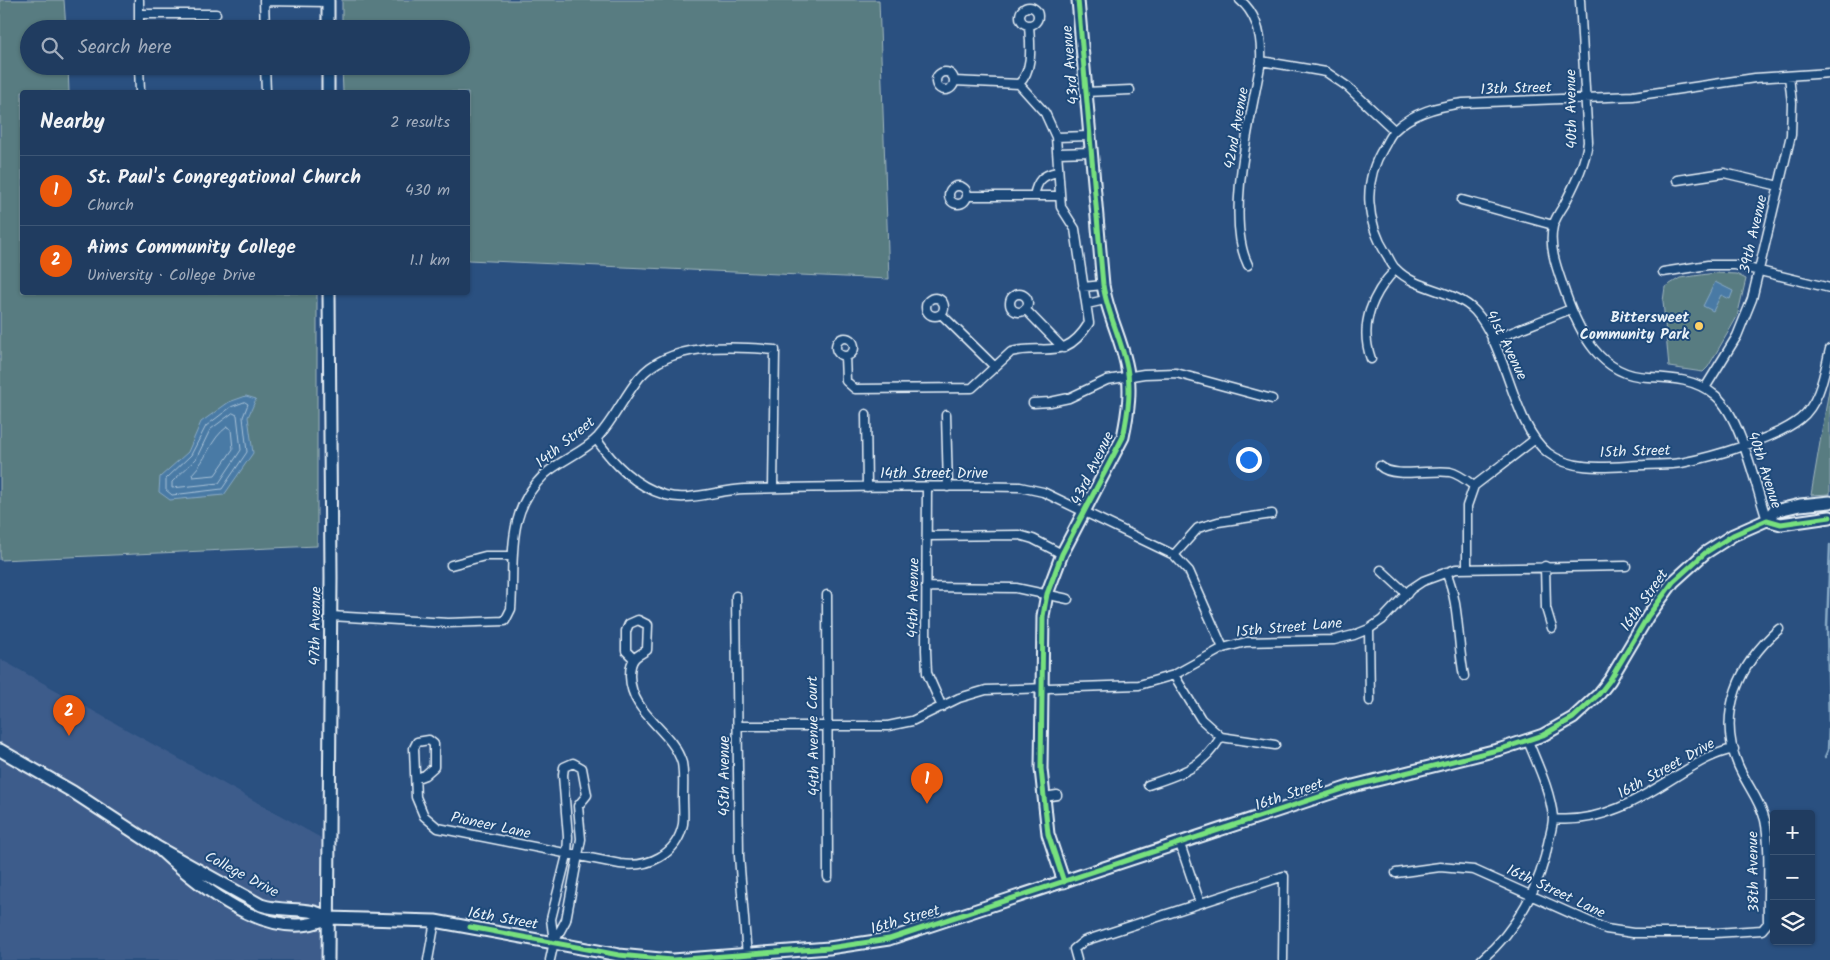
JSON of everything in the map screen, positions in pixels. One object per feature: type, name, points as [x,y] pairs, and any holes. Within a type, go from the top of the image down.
[{"type":"main road","name":"43rd Avenue","points":[[1064,882],[1048,834],[1041,769],[1042,638],[1047,594],[1062,554],[1123,437],[1129,401],[1126,362],[1105,300],[1103,285],[1078,0]]},
{"type":"main road","points":[[328,1],[328,20]]},
{"type":"main road","points":[[328,75],[328,90]]},
{"type":"main road","name":"47th Avenue","points":[[328,960],[331,616],[329,295]]},
{"type":"main road","name":"16th Street","points":[[328,918],[435,921],[648,959],[672,960],[829,954],[889,939],[1349,787],[1528,741],[1566,722],[1599,694],[1610,680],[1656,605],[1673,582],[1689,566],[1726,538],[1767,520],[1774,512],[1806,504],[1830,502]]},
{"type":"main road","name":"16th Street","points":[[1767,520],[1781,524],[1830,517]]},
{"type":"main road","name":"College Drive","points":[[0,750],[73,792],[157,847],[190,877],[254,917],[279,923],[316,924],[328,918]]},
{"type":"street","points":[[139,0],[140,20]]},
{"type":"street","points":[[265,20],[264,0],[328,1]]},
{"type":"street","name":"42nd Avenue","points":[[1240,0],[1252,15],[1260,33],[1261,61],[1241,178],[1241,245],[1248,265]]},
{"type":"street","name":"40th Avenue","points":[[1580,0],[1587,99],[1587,152],[1554,225],[1554,259],[1571,309],[1596,354],[1615,368],[1646,377],[1693,381],[1716,396],[1730,414],[1767,520]]},
{"type":"street","points":[[140,14],[216,14]]},
{"type":"street","points":[[1019,84],[1025,78],[1029,66],[1029,24]]},
{"type":"street","points":[[1261,61],[1326,72],[1348,87],[1394,130],[1372,170],[1369,200],[1373,229],[1396,269],[1381,285],[1370,311],[1368,350],[1371,359]]},
{"type":"street","name":"13th Street","points":[[1394,130],[1426,111],[1462,103],[1633,96],[1755,78],[1830,73]]},
{"type":"street","points":[[140,75],[140,90]]},
{"type":"street","points":[[266,75],[266,90]]},
{"type":"street","name":"39th Avenue","points":[[1705,388],[1744,322],[1759,271],[1792,126],[1789,76]]},
{"type":"street","points":[[845,356],[846,381],[856,389],[972,388],[1011,352],[1051,351],[1063,348],[1071,344],[1090,323],[1083,287],[1076,229],[1061,207],[1056,137],[1045,113],[1019,84],[954,81]]},
{"type":"street","name":"43rd Avenue","points":[[1086,92],[1130,90]]},
{"type":"street","points":[[1056,137],[1089,136]]},
{"type":"street","points":[[1058,153],[1090,152]]},
{"type":"street","points":[[1034,196],[1036,186],[1042,177],[1058,172]]},
{"type":"street","points":[[1677,180],[1724,173],[1779,186]]},
{"type":"street","points":[[967,196],[1060,196]]},
{"type":"street","points":[[1462,200],[1554,225]]},
{"type":"street","points":[[1663,272],[1719,264],[1759,271],[1830,288]]},
{"type":"street","name":"41st Avenue","points":[[1396,269],[1467,304],[1483,321],[1534,440]]},
{"type":"street","points":[[1083,287],[1103,285]]},
{"type":"street","points":[[1087,304],[1105,300]]},
{"type":"street","points":[[1026,309],[1063,348]]},
{"type":"street","points":[[1492,340],[1571,309]]},
{"type":"street","points":[[941,314],[995,367]]},
{"type":"street","points":[[1742,446],[1786,429],[1810,408],[1818,395],[1830,349]]},
{"type":"street","name":"14th Street","points":[[331,616],[448,623],[505,621],[511,609],[512,556],[515,525],[526,498],[536,484],[558,464],[596,439],[616,415],[638,379],[651,366],[667,356],[684,351],[775,350],[773,488]]},
{"type":"street","points":[[1033,403],[1058,402],[1107,380],[1128,376],[1176,373],[1272,399]]},
{"type":"street","points":[[866,414],[866,487]]},
{"type":"street","points":[[946,415],[948,487]]},
{"type":"street","name":"14th Street Drive","points":[[596,439],[623,471],[640,485],[667,495],[687,496],[741,489],[866,487],[1020,487],[1043,492],[1086,511],[1174,555],[1192,577],[1223,648]]},
{"type":"street","points":[[1467,568],[1467,506],[1474,486],[1534,440]]},
{"type":"street","name":"15th Street","points":[[1534,440],[1548,453],[1563,462],[1587,466],[1679,463],[1742,446]]},
{"type":"street","points":[[1380,466],[1392,472],[1448,472],[1462,477],[1474,486]]},
{"type":"street","name":"44th Avenue","points":[[927,487],[927,673],[942,707]]},
{"type":"street","points":[[1174,555],[1198,528],[1218,522],[1272,514]]},
{"type":"street","points":[[927,536],[1018,535],[1033,539],[1062,554]]},
{"type":"street","points":[[451,565],[485,556],[512,556]]},
{"type":"street","points":[[1546,566],[1546,608],[1552,628]]},
{"type":"street","name":"15th Street Lane","points":[[738,726],[888,726],[904,724],[959,698],[986,690],[1139,686],[1174,675],[1223,648],[1246,642],[1334,640],[1369,629],[1382,620],[1407,594],[1423,581],[1446,572],[1467,568],[1626,566]]},
{"type":"street","points":[[1381,570],[1407,594]]},
{"type":"street","points":[[1446,572],[1452,585],[1455,602],[1464,676]]},
{"type":"street","points":[[926,587],[1016,588],[1068,599]]},
{"type":"street","name":"44th Avenue Court","points":[[827,595],[828,877]]},
{"type":"street","name":"45th Avenue","points":[[736,596],[739,856],[747,956]]},
{"type":"street","points":[[638,620],[648,625],[647,650],[634,659],[626,651],[626,631],[629,624],[638,620]]},
{"type":"street","points":[[1369,629],[1370,701]]},
{"type":"street","name":"38th Avenue","points":[[1764,927],[1768,923],[1767,830],[1758,801],[1746,782],[1734,749],[1730,723],[1734,693],[1739,679],[1754,653],[1779,629]]},
{"type":"street","name":"Pioneer Lane","points":[[417,778],[425,776],[434,767],[434,744],[428,740],[417,742],[414,748],[414,769],[417,778],[416,797],[424,816],[438,828],[577,857],[633,866],[654,862],[671,848],[683,824],[682,764],[676,750],[641,710],[636,700],[630,682],[630,672],[634,659]]},
{"type":"street","points":[[1174,675],[1201,719],[1221,737],[1275,745]]},
{"type":"street","points":[[1148,785],[1195,766],[1213,750],[1221,737]]},
{"type":"street","points":[[1481,960],[1512,927],[1531,896],[1546,860],[1553,819],[1548,793],[1528,741]]},
{"type":"street","name":"16th Street Drive","points":[[1553,819],[1565,820],[1600,816],[1616,810],[1645,796],[1712,755],[1734,749]]},
{"type":"street","points":[[550,960],[554,942],[566,920],[581,839],[578,806],[587,795],[582,768],[573,763],[564,767],[563,775],[568,837],[567,855],[552,919],[554,942]]},
{"type":"street","points":[[1044,797],[1057,795]]},
{"type":"street","points":[[566,806],[578,806]]},
{"type":"street","points":[[1180,844],[1200,903]]},
{"type":"street","name":"16th Street Lane","points":[[1396,873],[1440,867],[1474,870],[1606,930],[1632,933],[1714,933],[1754,931],[1762,930],[1764,927]]},
{"type":"street","points":[[1077,960],[1074,950],[1084,942],[1284,876],[1283,960]]},
{"type":"street","points":[[428,960],[435,921]]},
{"type":"shaded area","points":[[0,659],[321,838],[320,960],[0,960]]},
{"type":"green space","points":[[0,0],[64,0],[65,20],[20,20],[20,75],[68,75],[69,90],[20,90],[20,295],[317,295],[317,546],[0,560]]},
{"type":"green space","points":[[342,0],[879,0],[889,279],[470,260],[470,90],[343,90],[342,75],[470,75],[470,20],[342,20]]},
{"type":"green space","name":"Bittersweet Community Park","points":[[1715,273],[1736,274],[1746,279],[1737,317],[1708,367],[1703,372],[1669,367],[1663,301],[1665,287],[1680,278]]},
{"type":"green space","points":[[1830,384],[1830,494],[1811,495]]},
{"type":"water","points":[[1715,282],[1733,291],[1730,299],[1721,295],[1713,311],[1703,306]]},
{"type":"water","points":[[246,396],[256,399],[248,417],[253,453],[224,495],[170,500],[159,492],[160,477],[188,452],[201,422],[229,402]]},
{"type":"waterway","points":[[1825,757],[1828,750],[1829,726],[1827,627],[1830,545]]},
{"type":"cycle path","points":[[1064,882],[1048,834],[1041,769],[1043,616],[1047,594],[1062,554],[1123,437],[1129,391],[1126,363],[1107,305],[1103,285],[1078,0]]},
{"type":"cycle path","points":[[673,960],[829,948],[889,939],[1349,787],[1501,749],[1543,735],[1573,718],[1599,694],[1610,680],[1648,616],[1673,582],[1705,553],[1733,535],[1767,520],[1781,524],[1830,517]]},
{"type":"cycle path","points":[[470,927],[619,955],[671,960]]},
{"type":"place","name":"Bittersweet Community Park","points":[[1699,326]]},
{"type":"place","name":"Aims Community College","points":[[69,736]]},
{"type":"place","name":"St. Paul's Congregational Church","points":[[927,804]]}]
